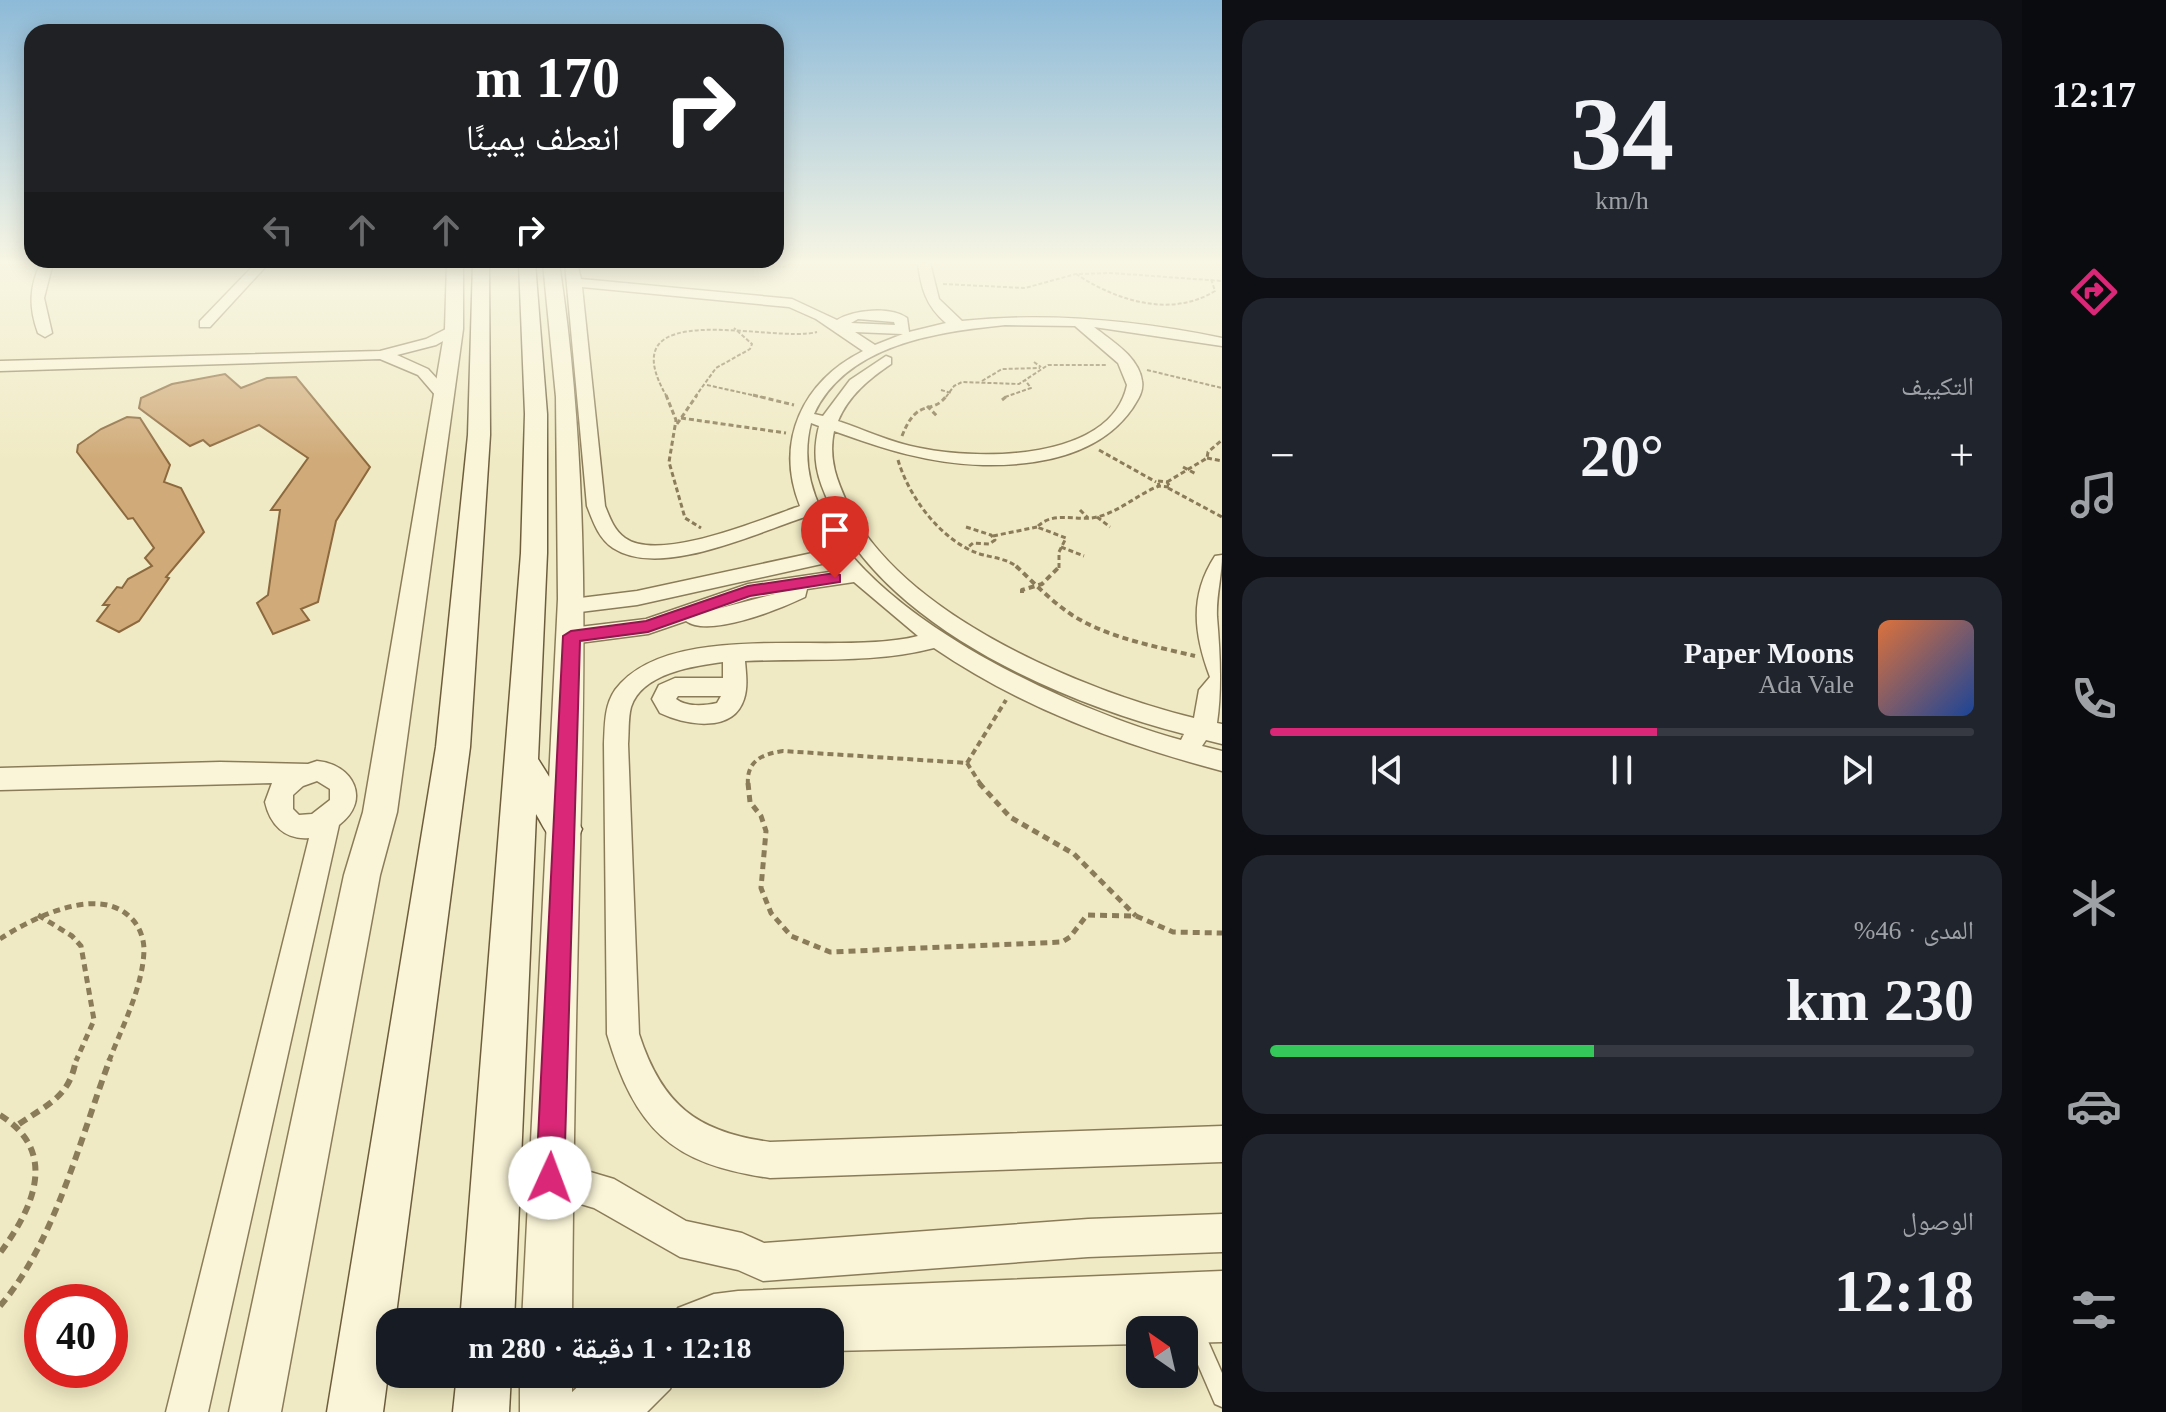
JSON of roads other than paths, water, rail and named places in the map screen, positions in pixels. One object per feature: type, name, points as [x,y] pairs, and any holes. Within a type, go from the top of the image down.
[{"type":"main road","points":[[355,1412],[453,747],[479,435],[480,329]]},
{"type":"main road","points":[[488,1308],[523,763],[536,483],[531,329]]},
{"type":"main road","points":[[523,763],[564,829]]},
{"type":"main road","points":[[481,1412],[483,1388]]},
{"type":"street","points":[[43,329],[45,333]]},
{"type":"street","points":[[0,366],[380,355],[423,344],[454,329]]},
{"type":"street","points":[[255,1412],[362,875],[380,812],[454,329]]},
{"type":"street","points":[[547,1308],[572,621],[572,505],[560,329]]},
{"type":"street","points":[[571,329],[600,524],[620,546],[653,552],[690,549],[810,509]]},
{"type":"street","points":[[838,329],[874,351]]},
{"type":"street","points":[[915,329],[915,336]]},
{"type":"street","points":[[946,329],[874,351],[835,376],[802,428],[800,479],[810,509],[839,554],[857,575],[935,640],[1014,687],[1095,723],[1222,761]]},
{"type":"street","points":[[1031,329],[989,332],[908,351],[865,373],[849,388],[827,423],[821,449],[831,494],[861,543],[913,595],[948,621],[1024,665],[1086,693],[1211,732]]},
{"type":"street","points":[[1087,329],[1124,361]]},
{"type":"street","points":[[1124,329],[1222,342]]},
{"type":"street","points":[[1124,329],[1222,350]]},
{"type":"street","points":[[802,428],[827,423],[892,447],[939,457],[1001,459],[1057,451],[1083,442],[1112,424],[1131,399],[1135,387],[1124,361],[1124,329]]},
{"type":"street","points":[[380,355],[423,372],[442,393]]},
{"type":"street","points":[[802,428],[821,449],[892,447]]},
{"type":"street","points":[[572,621],[637,598],[839,554]]},
{"type":"street","points":[[1211,732],[1211,690],[1220,673],[1206,621],[1212,574],[1222,561]]},
{"type":"street","points":[[572,621],[648,626],[677,617],[712,619],[773,603],[812,582],[857,575]]},
{"type":"street","points":[[637,598],[648,626]]},
{"type":"street","points":[[935,640],[917,648],[895,651],[734,653],[690,658],[645,674],[625,694],[617,710],[623,1034],[631,1066],[642,1086],[671,1124],[701,1144],[735,1157],[770,1160],[1222,1144]]},
{"type":"street","points":[[733,687],[734,653]]},
{"type":"street","points":[[1184,752],[1211,732]]},
{"type":"street","points":[[0,779],[328,772],[342,783],[344,799],[327,819],[316,824],[292,825],[278,813],[279,795],[285,786],[305,773]]},
{"type":"street","points":[[187,1412],[327,819]]},
{"type":"street","points":[[550,1178],[601,1192],[680,1238],[742,1252],[763,1262],[1088,1238],[1222,1233]]},
{"type":"street","points":[[811,1308],[1222,1291]]},
{"type":"street","points":[[844,1331],[1206,1323]]},
{"type":"street","points":[[546,1388],[546,1412]]},
{"type":"street","points":[[582,1412],[606,1388]]},
{"type":"street","points":[[617,1412],[641,1388]]},
{"type":"lane","points":[[1206,1323],[1222,1397]]}]
